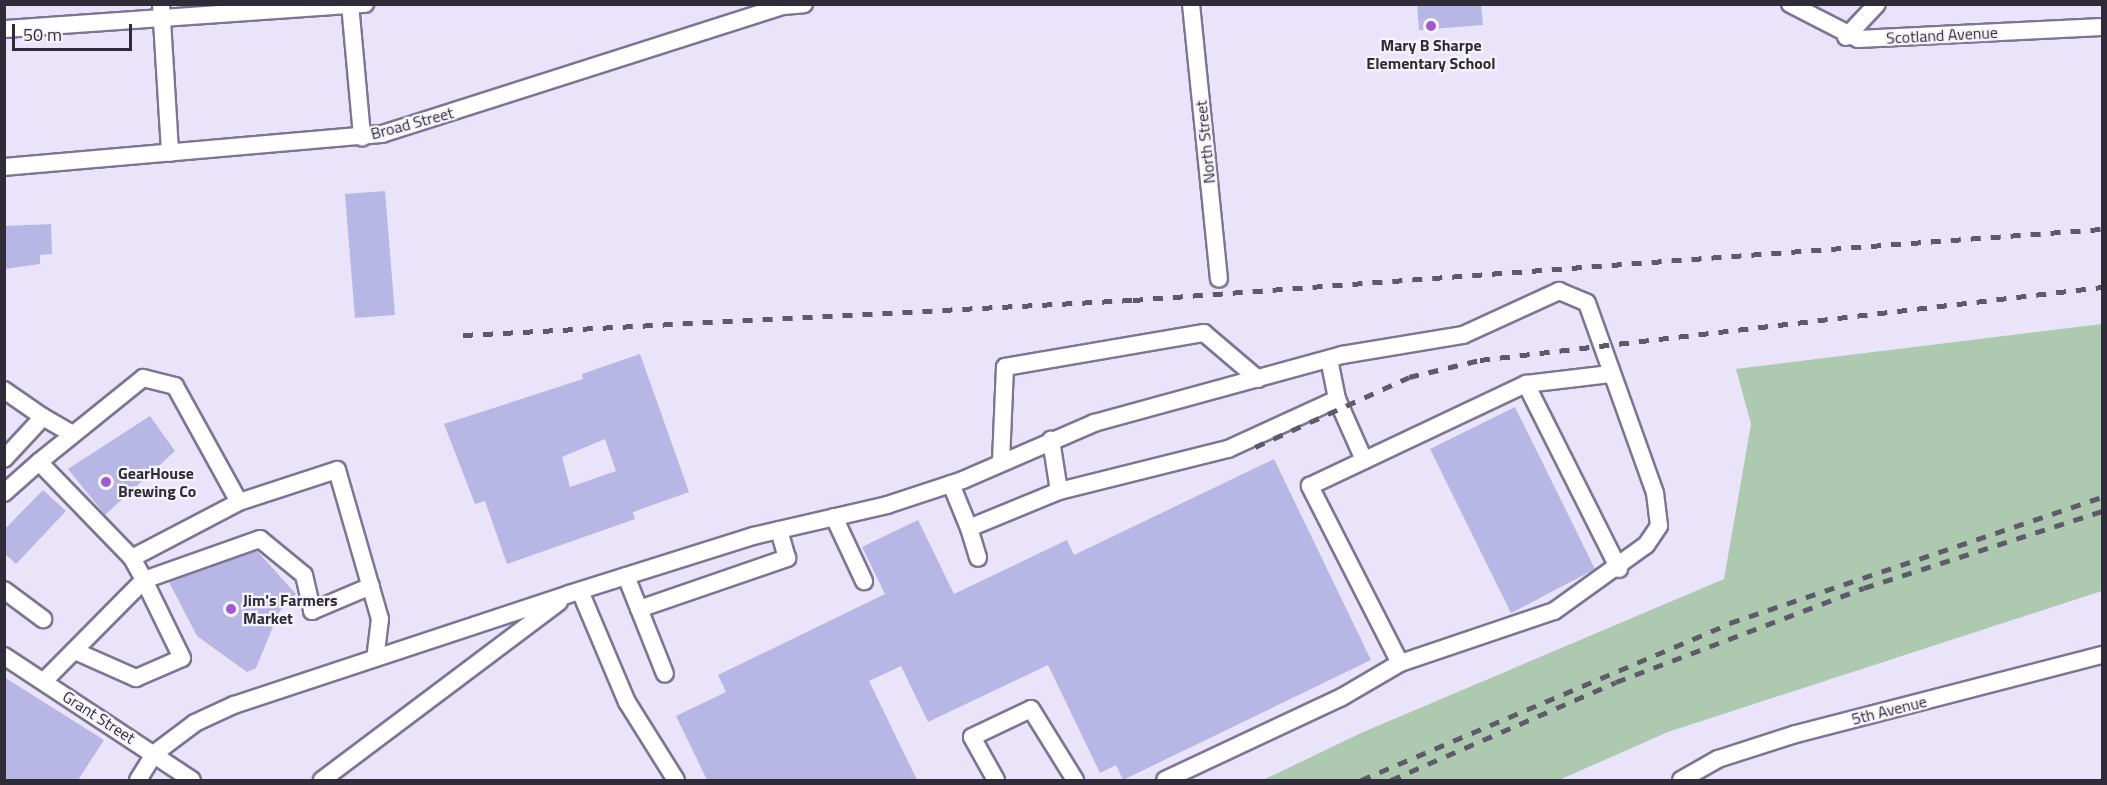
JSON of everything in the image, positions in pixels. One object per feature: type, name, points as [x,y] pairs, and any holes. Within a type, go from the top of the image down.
[{"type":"street","name":"Broad Street","points":[[4,167],[362,137],[755,10],[804,4]]},
{"type":"street","name":"North Street","points":[[1191,4],[1219,279]]},
{"type":"street","points":[[1790,4],[1845,37],[1877,4]]},
{"type":"street","points":[[4,29],[162,12],[356,6],[362,137]]},
{"type":"street","points":[[162,12],[170,153]]},
{"type":"street","name":"Scotland Avenue","points":[[1845,37],[2103,27]]},
{"type":"street","points":[[138,780],[155,753],[195,723],[234,705],[574,592],[779,530],[951,484],[1094,423],[1329,359],[1463,335],[1559,291],[1587,303],[1610,374],[1654,493],[1659,526],[1619,569],[1554,611],[1400,663],[1340,698],[1165,780]]},
{"type":"street","points":[[1001,462],[1005,367],[1204,333],[1258,380]]},
{"type":"street","points":[[1329,359],[1337,399],[1364,460]]},
{"type":"street","points":[[1400,663],[1310,486],[1526,384],[1610,374]]},
{"type":"street","points":[[4,493],[142,378],[176,386],[239,502]]},
{"type":"street","points":[[1526,384],[1619,569]]},
{"type":"street","points":[[7,397],[72,434]]},
{"type":"street","points":[[969,528],[1059,490],[1228,449],[1337,399]]},
{"type":"street","points":[[4,459],[43,417]]},
{"type":"street","points":[[1051,440],[1059,490]]},
{"type":"street","points":[[39,462],[132,558],[182,658],[136,678],[75,651]]},
{"type":"street","points":[[132,558],[239,502],[337,470],[380,619],[375,658]]},
{"type":"street","points":[[951,484],[969,528],[978,558]]},
{"type":"street","points":[[834,517],[864,581]]},
{"type":"street","points":[[639,609],[787,558],[779,530]]},
{"type":"street","points":[[44,681],[144,580],[260,539],[304,575],[312,611],[371,586]]},
{"type":"street","points":[[626,576],[664,674]]},
{"type":"street","points":[[4,590],[43,619]]},
{"type":"street","points":[[322,780],[574,592]]},
{"type":"street","points":[[574,592],[627,702],[676,780]]},
{"type":"street","name":"5th Avenue","points":[[1681,780],[1718,759],[1796,734],[2103,655]]},
{"type":"street","name":"Grant Street","points":[[4,656],[155,753],[192,780]]},
{"type":"street","points":[[996,780],[972,737],[1031,710],[1076,780]]},
{"type":"green space","points":[[2102,324],[2102,591],[1668,732],[1559,780],[1263,780],[1361,733],[1724,579],[1751,424],[1736,369]]},
{"type":"building","points":[[1417,4],[1481,4],[1483,25],[1419,30]]},
{"type":"building","points":[[385,191],[395,315],[355,318],[345,194]]},
{"type":"building","points":[[51,224],[52,254],[40,255],[40,264],[4,269],[4,226]]},
{"type":"building","points":[[640,354],[689,492],[633,512],[635,519],[507,564],[485,501],[475,504],[444,424],[583,379],[582,374]],"holes":[[[605,439],[616,471],[570,487],[562,457]]]},
{"type":"building","points":[[1515,407],[1595,569],[1511,613],[1430,449]]},
{"type":"building","points":[[150,416],[175,451],[105,515],[68,469]]},
{"type":"building","points":[[1274,459],[1371,660],[1123,780],[1116,765],[1100,773],[1048,665],[928,722],[901,666],[869,681],[917,780],[707,780],[676,716],[726,692],[718,675],[885,594],[862,547],[918,520],[954,594],[1067,540],[1074,555]]},
{"type":"building","points":[[43,490],[66,511],[16,564],[4,553],[4,530]]},
{"type":"building","name":"Jim's Farmers Market","points":[[257,551],[296,594],[279,612],[256,668],[247,672],[197,636],[169,582]]},
{"type":"building","points":[[4,677],[104,740],[78,780],[4,780]]},
{"type":"railway","points":[[463,335],[1133,300],[2102,229]]},
{"type":"railway","points":[[1255,447],[1409,377],[1480,360],[2102,287]]},
{"type":"railway","points":[[1361,780],[1730,623],[2102,497]]},
{"type":"railway","points":[[1391,780],[1616,682],[1864,588],[2102,511]]},
{"type":"place","name":"Mary B Sharpe Elementary School","points":[[1431,26]]},
{"type":"place","name":"GearHouse Brewing Co","points":[[106,482]]},
{"type":"place","name":"Jim's Farmers Market","points":[[231,609]]}]
